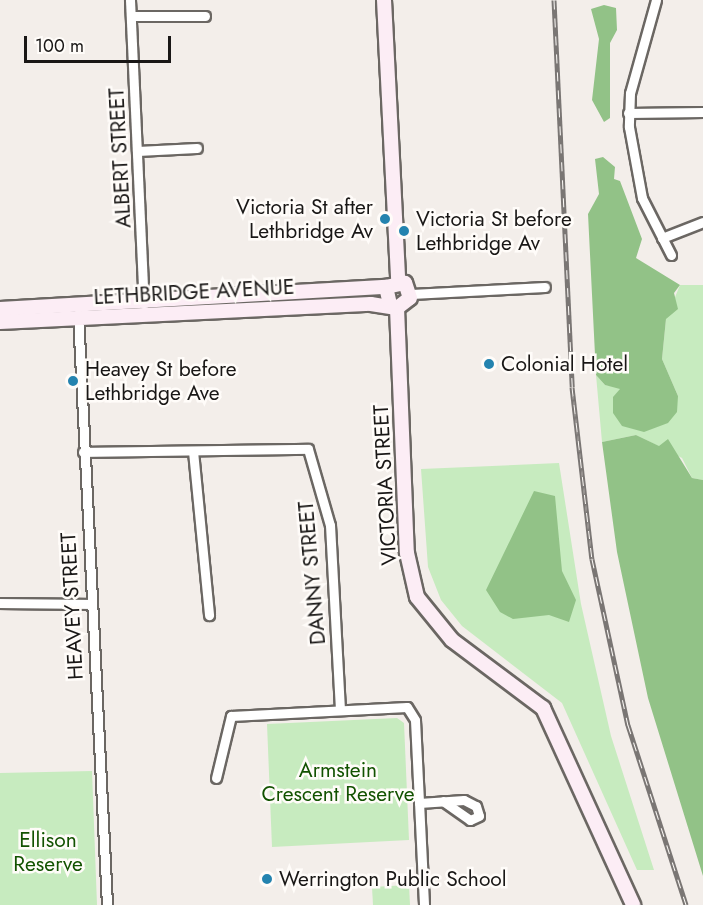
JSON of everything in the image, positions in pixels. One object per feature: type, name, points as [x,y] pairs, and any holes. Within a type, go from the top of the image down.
[{"type":"street","name":"ALBERT STREET","points":[[130,0],[145,309]]},
{"type":"street","points":[[384,0],[392,284],[411,294]]},
{"type":"street","points":[[656,0],[628,113],[634,173],[671,255]]},
{"type":"street","points":[[131,16],[205,16]]},
{"type":"street","points":[[628,113],[703,112]]},
{"type":"street","points":[[137,151],[197,148]]},
{"type":"street","points":[[662,238],[703,222]]},
{"type":"street","name":"VICTORIA STREET","points":[[392,284],[407,553],[417,597],[452,640],[543,708],[633,905]]},
{"type":"street","name":"LETHBRIDGE AVENUE","points":[[145,309],[392,284]]},
{"type":"street","points":[[393,306],[411,294],[544,287]]},
{"type":"street","name":"LETHBRIDGE AVENUE","points":[[0,322],[78,312],[145,309],[393,306]]},
{"type":"street","name":"LETHBRIDGE AVENUE","points":[[0,309],[78,312]]},
{"type":"street","name":"HEAVEY STREET","points":[[78,312],[90,604],[107,905]]},
{"type":"street","name":"DANNY STREET","points":[[83,452],[193,451],[299,446],[314,455],[330,525],[340,707]]},
{"type":"street","points":[[193,451],[209,615]]},
{"type":"street","points":[[0,603],[90,604]]},
{"type":"street","points":[[216,778],[231,716],[340,707],[409,708],[419,803],[424,905]]},
{"type":"street","points":[[419,803],[444,801]]},
{"type":"green space","points":[[604,5],[616,8],[617,30],[610,43],[610,118],[604,122],[592,100],[599,39],[591,9]]},
{"type":"green space","points":[[603,157],[615,167],[614,179],[620,181],[642,239],[636,258],[680,285],[674,293],[678,309],[666,319],[662,359],[678,396],[677,412],[668,423],[644,432],[622,426],[613,413],[613,397],[620,389],[605,385],[596,375],[588,214],[599,194],[595,159]]},
{"type":"green space","points":[[680,285],[703,285],[703,480],[692,478],[682,458],[636,435],[602,442],[596,375],[605,385],[678,396],[662,359],[666,319]]},
{"type":"green space","points":[[636,435],[659,446],[668,439],[692,478],[703,480],[703,876],[648,698],[617,552],[602,442]]},
{"type":"green space","points":[[559,463],[581,604],[611,736],[654,870],[637,870],[562,703],[462,626],[441,600],[428,567],[421,469]]},
{"type":"green space","points":[[534,491],[555,496],[562,571],[576,600],[569,622],[549,615],[513,619],[500,612],[486,590]]},
{"type":"green space","name":"Armstein Crescent Reserve","points":[[397,718],[404,723],[409,840],[272,847],[267,724]]},
{"type":"green space","name":"Ellison Reserve","points":[[92,771],[97,905],[0,905],[0,773]]},
{"type":"green space","points":[[409,885],[410,905],[373,905],[372,887]]},
{"type":"railway","points":[[554,0],[572,387],[592,559],[628,725],[686,905]]},
{"type":"place","name":"Victoria St after Lethbridge Av","points":[[385,219]]},
{"type":"place","name":"Victoria St before Lethbridge Av","points":[[404,231]]},
{"type":"place","name":"Colonial Hotel","points":[[489,364]]},
{"type":"place","name":"Heavey St before Lethbridge Ave","points":[[73,381]]},
{"type":"place","name":"Werrington Public School","points":[[267,879]]}]
